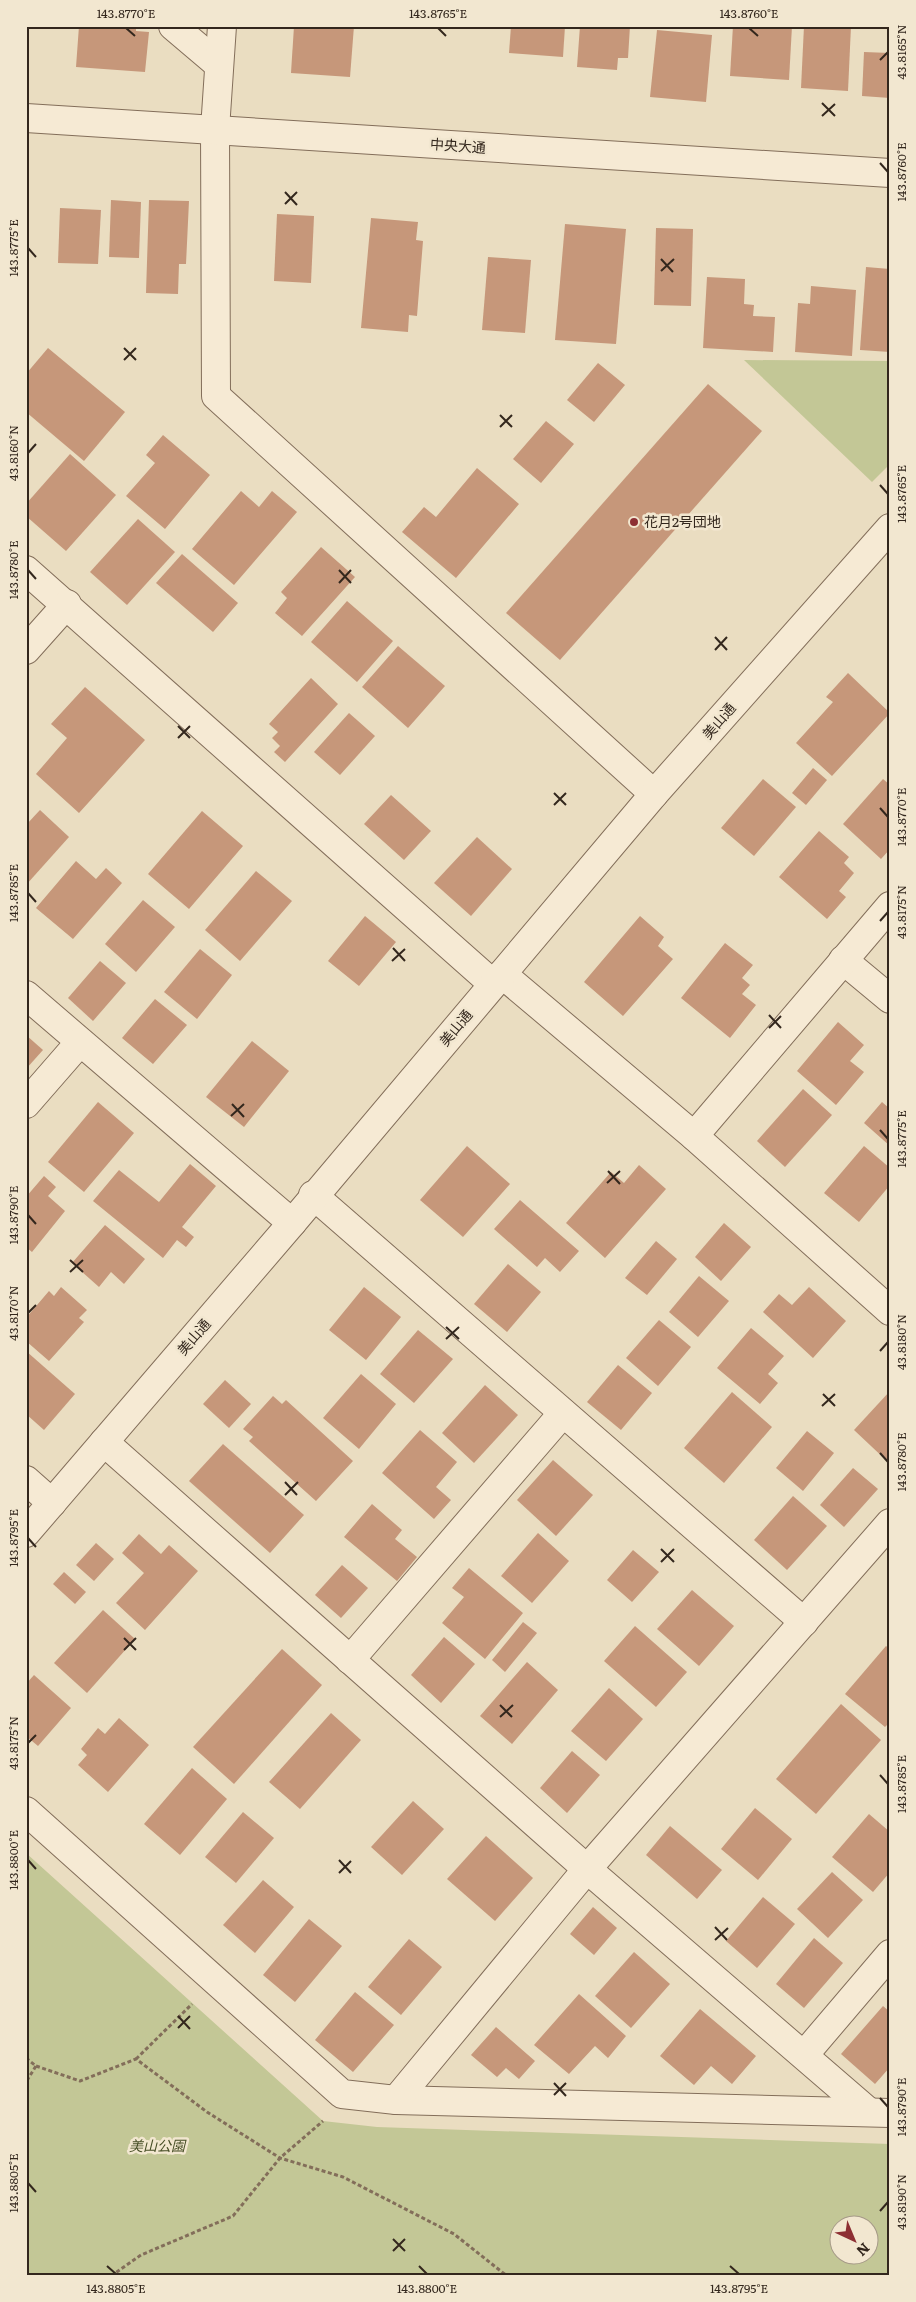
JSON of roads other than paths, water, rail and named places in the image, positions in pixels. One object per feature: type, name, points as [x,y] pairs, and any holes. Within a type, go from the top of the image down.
[{"type":"street","points":[[173,26],[219,65]]},
{"type":"street","points":[[222,26],[215,129],[216,396],[654,794]]},
{"type":"street","name":"中央大通","points":[[26,118],[890,173]]},
{"type":"street","name":"美山通","points":[[26,1533],[292,1223],[654,794],[890,528]]},
{"type":"street","points":[[26,570],[498,979],[694,1136],[890,1311]]},
{"type":"street","points":[[26,650],[67,604]]},
{"type":"street","points":[[694,1136],[890,906]]},
{"type":"street","points":[[843,960],[890,999]]},
{"type":"street","points":[[26,995],[292,1223]]},
{"type":"street","points":[[26,1104],[80,1042]]},
{"type":"street","points":[[314,1195],[804,1622]]},
{"type":"street","points":[[350,1660],[563,1413]]},
{"type":"street","points":[[104,1442],[588,1869],[804,2055],[879,2112]]},
{"type":"street","points":[[26,1480],[52,1503]]},
{"type":"street","points":[[396,2100],[588,1869],[890,1523]]},
{"type":"street","points":[[26,1810],[342,2094],[396,2100],[879,2112]]},
{"type":"street","points":[[804,2055],[890,1954]]},
{"type":"place","name":"花月2号団地","points":[[634,522]]},
{"type":"park label","name":"美山公園","points":[[157,2146]]}]
